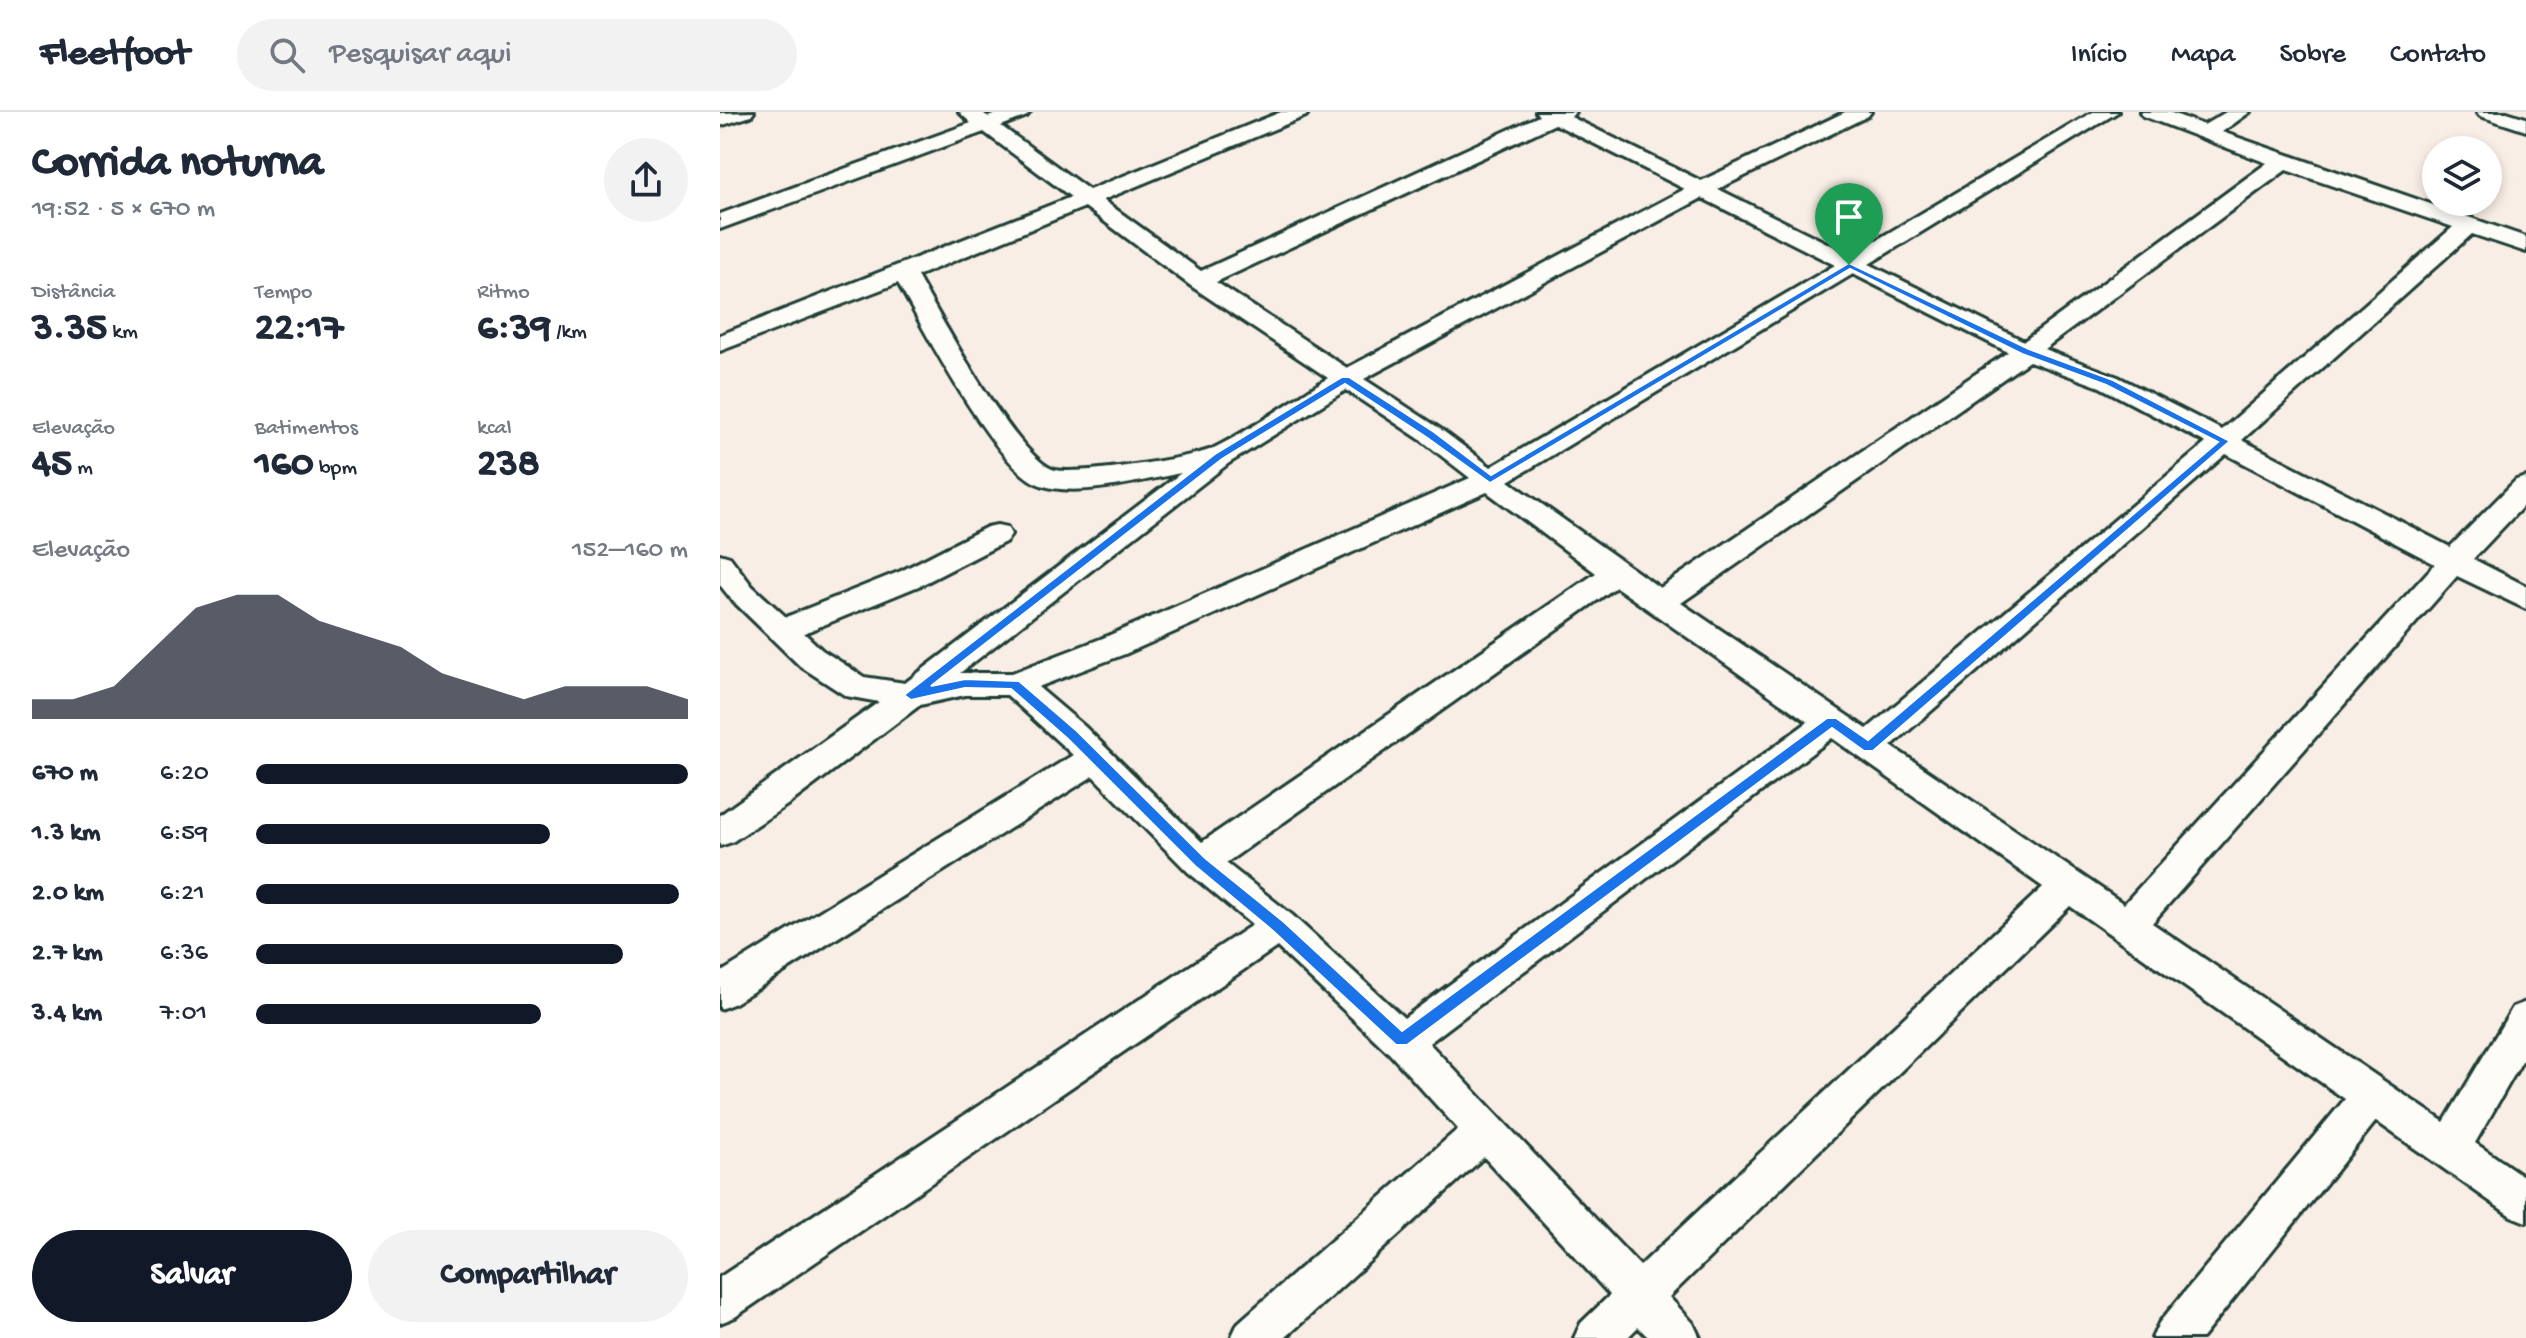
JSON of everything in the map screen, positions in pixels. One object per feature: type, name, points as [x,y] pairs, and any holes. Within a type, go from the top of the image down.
[{"type":"street","points":[[720,120],[744,112]]},
{"type":"street","points":[[720,222],[978,118],[1020,112]]},
{"type":"street","points":[[720,344],[904,273],[1299,112]]},
{"type":"street","points":[[720,832],[778,794],[911,695],[1219,457],[1345,379],[1700,190],[1861,112]]},
{"type":"street","points":[[720,564],[731,599],[782,630],[811,658],[857,688],[911,695],[965,684],[1014,684],[1114,646],[1490,480],[2108,112]]},
{"type":"street","points":[[2150,112],[2283,162],[2526,245]]},
{"type":"street","points":[[2205,134],[2240,112]]},
{"type":"street","points":[[2487,112],[2526,125]]},
{"type":"street","points":[[1199,281],[1555,114],[1849,265],[2026,351],[2109,382],[2526,599]]},
{"type":"street","points":[[978,118],[1199,281],[1430,434],[1616,573],[2526,1202]]},
{"type":"street","points":[[1660,603],[2026,351],[2283,162]]},
{"type":"street","points":[[1868,747],[2225,441],[2470,224]]},
{"type":"street","points":[[904,273],[1017,454],[1045,477],[1088,480],[1219,457]]},
{"type":"street","points":[[2127,926],[2453,562],[2526,486]]},
{"type":"street","points":[[782,630],[911,578],[997,534]]},
{"type":"street","points":[[1200,862],[1616,573]]},
{"type":"street","points":[[1014,684],[1095,758],[1200,862],[1279,926],[1402,1041],[1483,1132],[1678,1338]]},
{"type":"street","points":[[1402,1041],[1832,721]]},
{"type":"street","points":[[720,993],[1095,758]]},
{"type":"street","points":[[1596,1338],[2068,886]]},
{"type":"street","points":[[720,1302],[1279,926]]},
{"type":"street","points":[[2450,1149],[2526,1019]]},
{"type":"street","points":[[2174,1338],[2372,1096]]},
{"type":"street","points":[[1253,1338],[1483,1132]]},
{"type":"route","points":[[1849,265],[2026,351],[2109,382],[2225,441],[1868,747],[1832,721],[1402,1041],[1279,926],[1200,862],[1073,735],[1014,684],[965,684],[911,695],[1219,457],[1345,379],[1430,434],[1490,480],[1849,265]]}]
